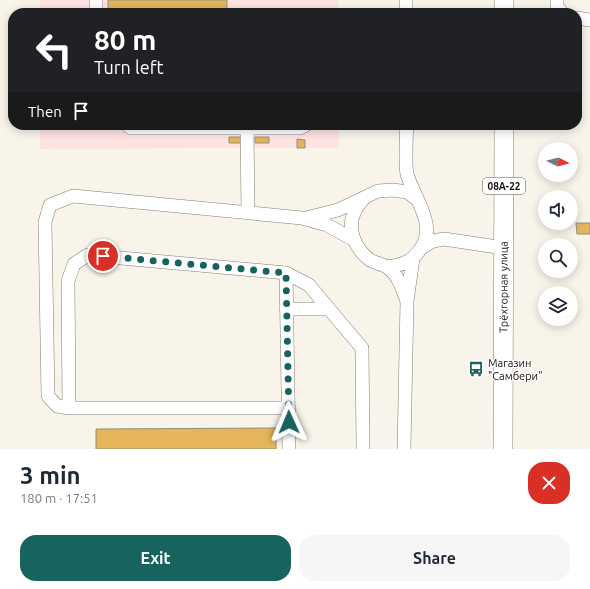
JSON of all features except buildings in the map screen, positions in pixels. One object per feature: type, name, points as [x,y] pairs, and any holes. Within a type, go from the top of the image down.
[{"type":"highway","name":"Трёхгорная улица","points":[[503,449],[504,130]]},
{"type":"street","points":[[248,130],[248,213]]},
{"type":"street","points":[[406,130],[406,172],[425,216],[435,232],[444,239]]},
{"type":"street","points":[[393,190],[406,172]]},
{"type":"street","points":[[302,218],[338,210],[378,190],[407,192],[419,201]]},
{"type":"street","points":[[289,408],[69,408],[57,406],[48,396],[46,222],[50,205],[73,196],[302,218],[327,225],[354,240]]},
{"type":"street","points":[[364,198],[355,211],[350,225],[354,240],[362,253],[372,261],[387,267],[399,279],[407,301]]},
{"type":"street","points":[[404,449],[407,301],[417,253],[427,234],[425,216]]},
{"type":"street","points":[[387,267],[400,265],[433,241],[444,239],[504,248]]},
{"type":"street","points":[[69,408],[68,281],[74,264],[88,255],[286,273],[309,285],[362,348],[363,449]]},
{"type":"street","points":[[286,273],[289,449]]},
{"type":"street","points":[[286,309],[329,309]]},
{"type":"shaded area","points":[[40,0],[338,0],[338,8],[40,8]]},
{"type":"shaded area","points":[[40,130],[339,130],[339,148],[40,149]]},
{"type":"place","name":"Магазин \"Самбери\"","points":[[476,369]]},
{"type":"route","points":[[103,256],[286,273],[289,422]]}]
